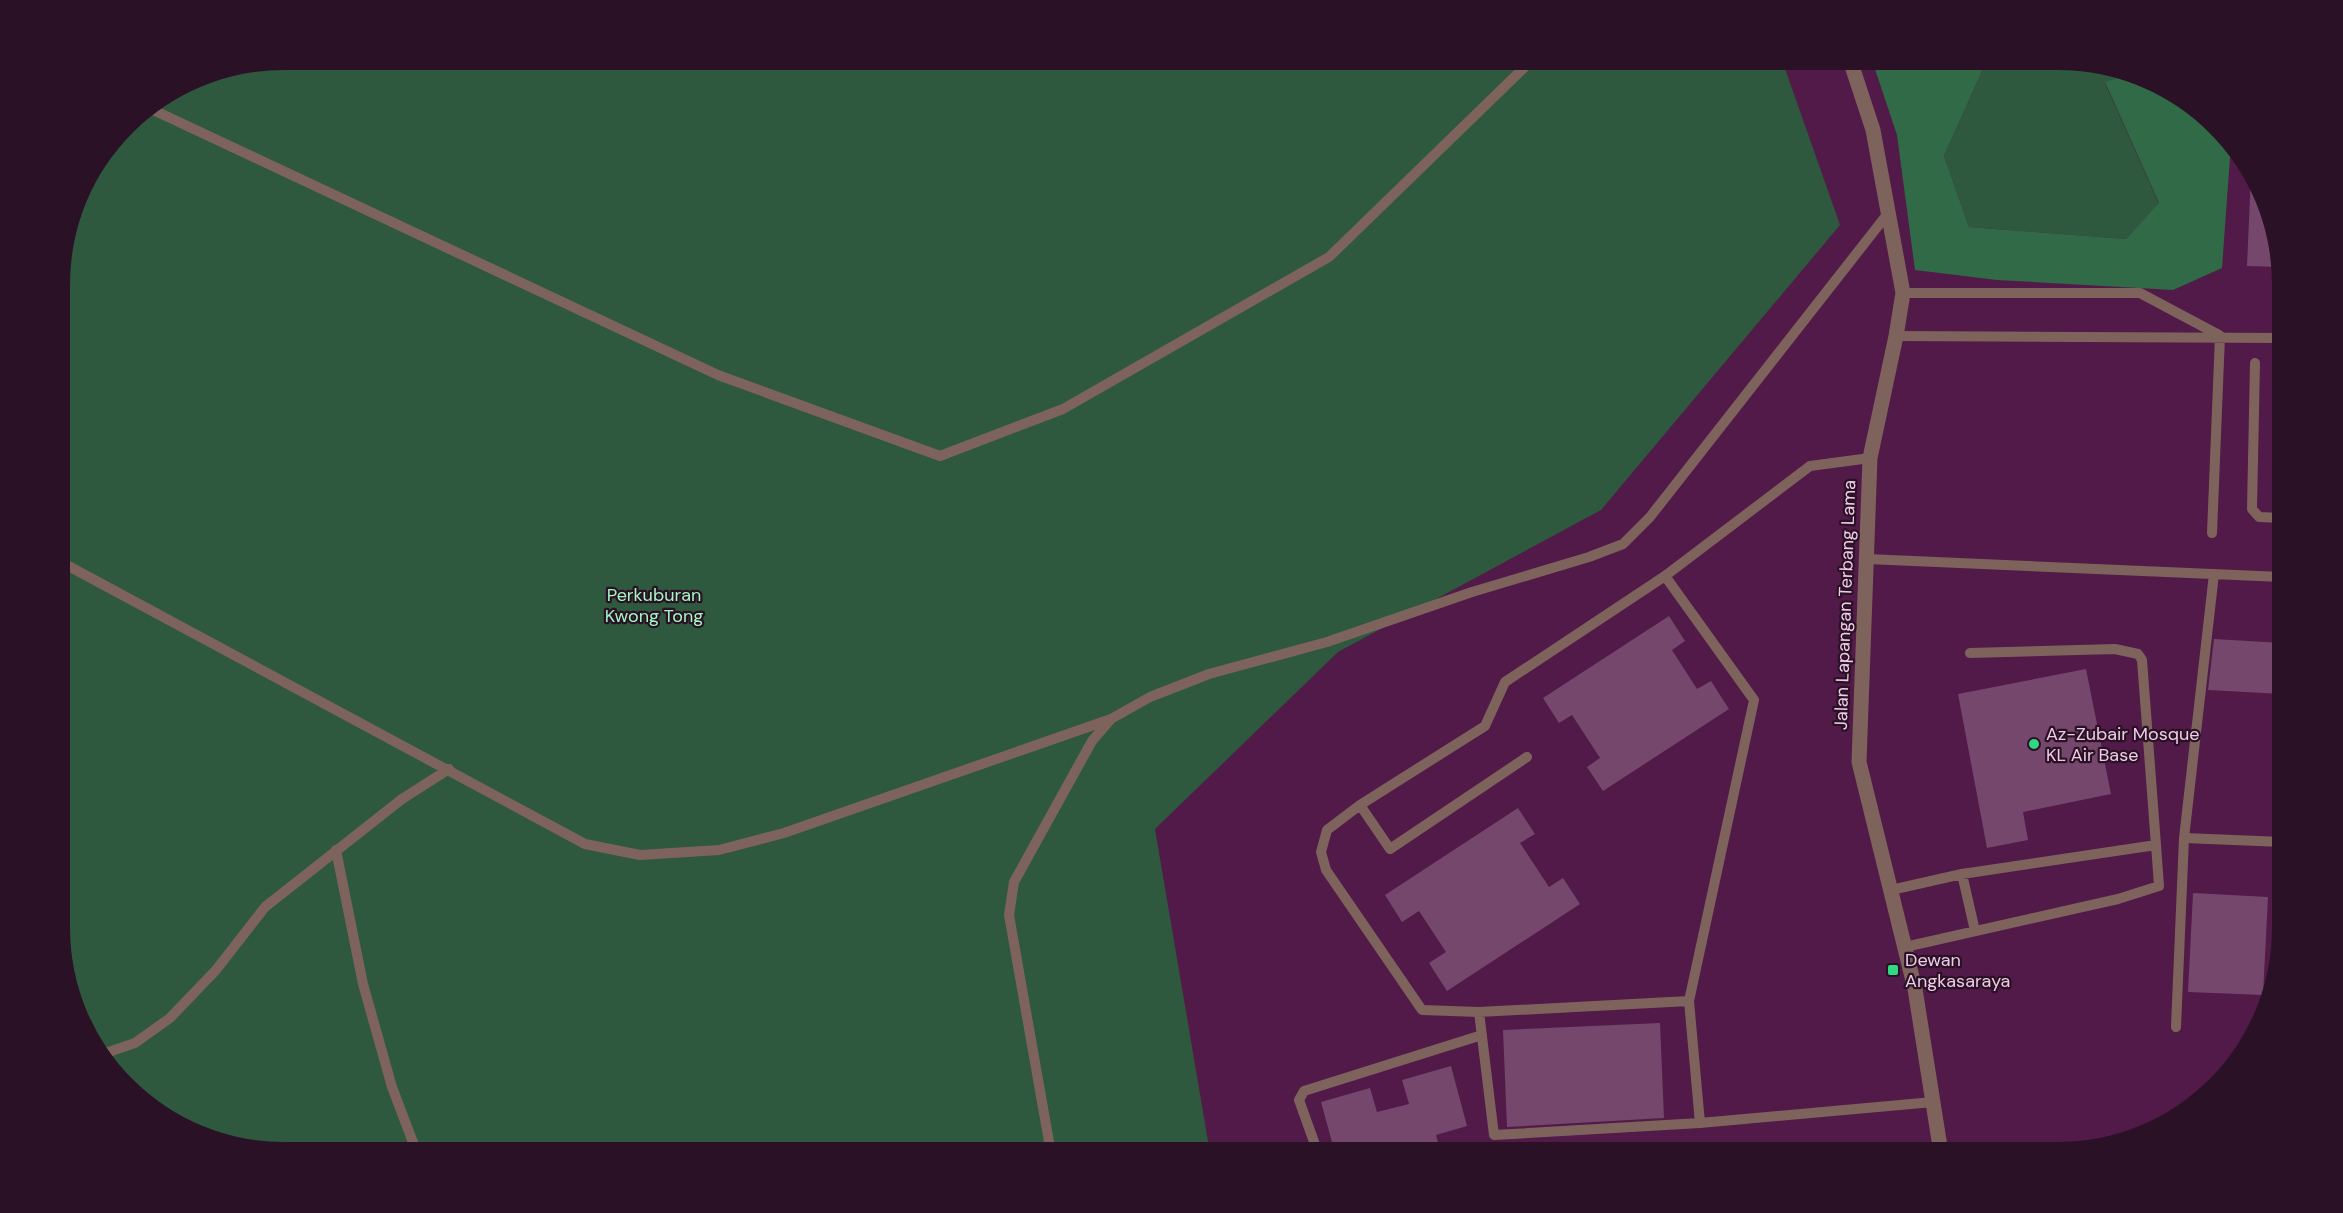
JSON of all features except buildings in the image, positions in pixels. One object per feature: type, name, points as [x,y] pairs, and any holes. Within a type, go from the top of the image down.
[{"type":"street","name":"Jalan Lapangan Terbang Lama","points":[[1853,70],[1873,130],[1903,293],[1870,458],[1859,762],[1915,989],[1939,1142]]},
{"type":"lane","points":[[158,112],[718,375],[940,456],[1063,409],[1329,257],[1522,70]]},
{"type":"lane","points":[[71,567],[585,844],[640,855],[719,850],[784,833],[1111,719],[1150,697],[1209,674],[1327,642],[1472,591],[1589,557],[1623,544],[1650,517],[1889,212]]},
{"type":"lane","points":[[1903,293],[2140,292],[2220,336]]},
{"type":"lane","points":[[1896,336],[2272,338]]},
{"type":"lane","points":[[2212,533],[2220,336]]},
{"type":"lane","points":[[2256,363],[2252,509],[2259,517],[2272,518]]},
{"type":"lane","points":[[1689,1001],[1479,1012],[1422,1010],[1326,870],[1321,852],[1327,830],[1360,805],[1485,726],[1505,682],[1665,576],[1810,466],[1870,458]]},
{"type":"lane","points":[[1867,559],[2272,577]]},
{"type":"lane","points":[[2176,1027],[2184,838],[2214,574]]},
{"type":"lane","points":[[1665,576],[1754,700],[1689,1001],[1700,1123]]},
{"type":"lane","points":[[1905,946],[2118,899],[2159,886],[2142,660],[2138,654],[2115,649],[1970,653]]},
{"type":"lane","points":[[1049,1142],[1008,915],[1014,882],[1092,741],[1111,719]]},
{"type":"lane","points":[[1360,805],[1390,849],[1527,757]]},
{"type":"lane","points":[[110,1051],[135,1043],[170,1018],[216,970],[265,908],[402,799],[449,769]]},
{"type":"lane","points":[[2184,838],[2272,842]]},
{"type":"lane","points":[[1891,890],[1962,874],[2156,844]]},
{"type":"lane","points":[[336,850],[363,984],[392,1087],[413,1142]]},
{"type":"lane","points":[[1962,874],[1975,931]]},
{"type":"lane","points":[[1479,1012],[1494,1135],[1700,1123],[1933,1102]]},
{"type":"lane","points":[[1314,1142],[1299,1100],[1304,1091],[1482,1035]]},
{"type":"green space","name":"Perkuburan Kwong Tong","points":[[285,70],[1786,70],[1840,225],[1601,510],[1338,652],[1155,829],[1208,1142],[271,1142],[229,1135],[178,1114],[133,1080],[115,1059],[99,1035],[87,1010],[72,956],[70,928],[71,271],[78,229],[99,178],[133,133],[178,99],[229,78],[257,72]]},
{"type":"green space","points":[[1875,70],[1983,70],[1944,156],[1969,227],[2126,239],[2159,203],[2105,82],[2116,79],[2140,87],[2165,99],[2189,115],[2210,133],[2230,157],[2222,268],[2173,290],[1997,280],[1915,270],[1897,135]]},
{"type":"green space","points":[[1983,70],[2058,70],[2086,72],[2114,78],[2117,79],[2105,83],[2159,204],[2126,239],[1969,227],[1944,156]]},
{"type":"place","name":"Az-Zubair Mosque KL Air Base","points":[[2034,744]]},
{"type":"place","name":"Dewan Angkasaraya","points":[[1893,970]]}]
